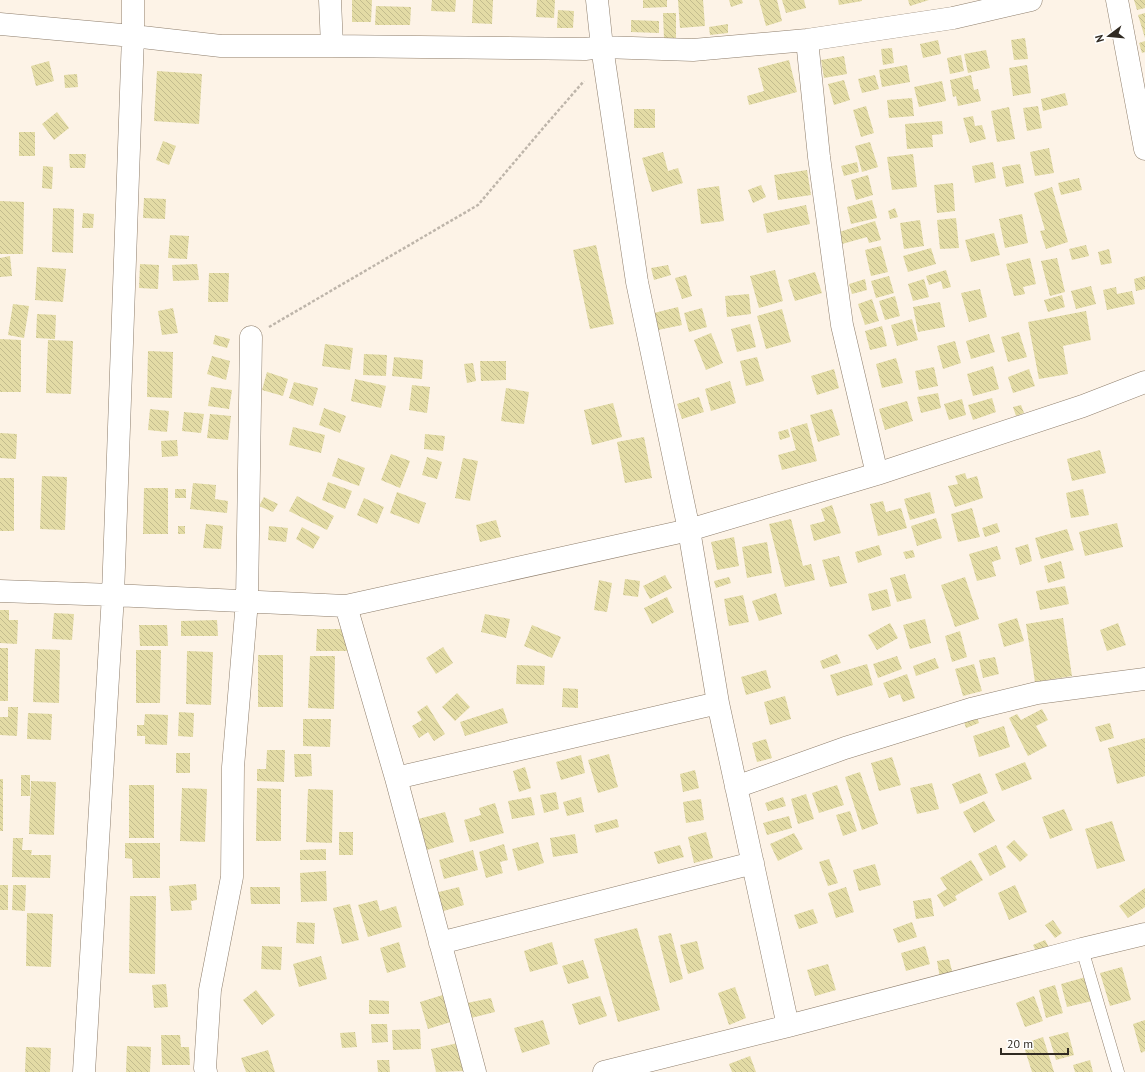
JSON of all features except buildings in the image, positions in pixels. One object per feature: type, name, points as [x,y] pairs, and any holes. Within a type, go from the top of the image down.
[{"type":"street","points":[[84,1072],[113,595],[133,36],[133,0]]},
{"type":"street","points":[[330,0],[332,46]]},
{"type":"street","points":[[597,0],[602,47],[637,282],[689,530],[718,703],[788,1026]]},
{"type":"street","points":[[0,24],[222,46],[585,49],[602,47],[694,50],[807,40],[953,18],[1031,0]]},
{"type":"street","points":[[1117,0],[1145,149]]},
{"type":"street","points":[[807,40],[819,157],[842,325],[877,474]]},
{"type":"street","points":[[206,1072],[210,990],[232,877],[233,767],[247,601],[251,337]]},
{"type":"street","points":[[0,591],[346,606],[689,530],[877,474],[1083,406],[1145,382]]},
{"type":"street","points":[[346,606],[396,778],[475,1072]]},
{"type":"street","points":[[736,787],[845,748],[971,710],[1037,693],[1145,679]]},
{"type":"street","points":[[396,778],[718,703]]},
{"type":"street","points":[[440,943],[752,864]]},
{"type":"street","points":[[604,1072],[637,1068],[788,1026],[1082,948],[1145,934]]},
{"type":"lane","points":[[1082,948],[1118,1072]]},
{"type":"path","points":[[251,337],[478,205],[589,76],[602,47]]}]
